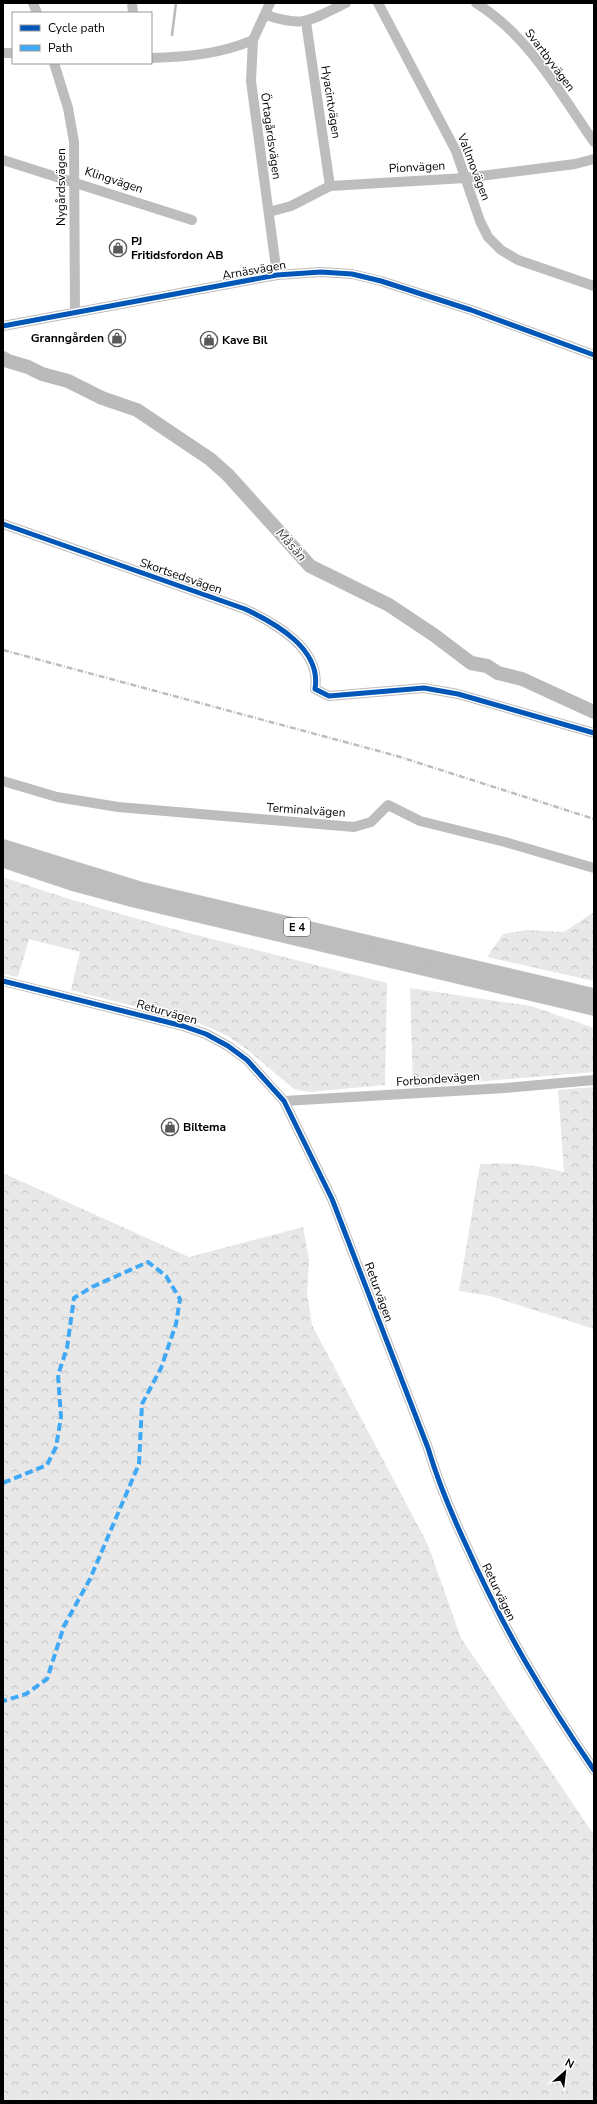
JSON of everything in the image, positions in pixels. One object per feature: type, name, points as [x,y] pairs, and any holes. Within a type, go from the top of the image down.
[{"type":"highway","name":"E 4","points":[[3,847],[139,889],[594,996]]},
{"type":"highway","name":"E 4","points":[[3,860],[72,883],[164,908],[594,1008]]},
{"type":"street","name":"Örtagårdsvägen","points":[[270,3],[266,15],[253,40],[251,69],[252,96],[277,275]]},
{"type":"street","points":[[266,15],[289,22],[306,22],[346,3]]},
{"type":"street","name":"Vallmovägen","points":[[378,3],[456,151],[480,221],[488,237],[501,250],[518,260],[594,286]]},
{"type":"street","name":"Svartbyvägen","points":[[476,3],[492,14],[529,50],[594,142]]},
{"type":"street","name":"Hyacintvägen","points":[[306,22],[330,186]]},
{"type":"street","points":[[152,58],[204,54],[231,48],[253,40]]},
{"type":"street","name":"Nygårdsvägen","points":[[54,64],[68,108],[74,142],[75,313]]},
{"type":"street","name":"Pionvägen","points":[[269,212],[291,206],[330,186],[465,178],[575,164],[594,159]]},
{"type":"street","name":"Klingvägen","points":[[3,160],[74,181],[192,220]]},
{"type":"street","name":"Arnäsvägen","points":[[3,326],[277,275],[320,272],[352,274],[381,281],[471,310],[594,355]]},
{"type":"street","name":"Skortsedsvägen","points":[[3,524],[245,609],[269,620],[285,631],[298,643],[316,674],[315,688],[329,696],[424,688],[458,694],[594,733]]},
{"type":"street","name":"Terminalvägen","points":[[3,781],[57,797],[118,807],[354,827],[371,822],[388,805],[420,820],[505,842],[594,868]]},
{"type":"street","name":"Returvägen","points":[[3,981],[171,1022],[206,1034],[228,1046],[247,1060],[284,1101],[332,1199],[428,1448],[436,1473],[492,1603],[554,1713],[594,1770]]},
{"type":"street","name":"Forbondevägen","points":[[284,1101],[505,1088],[594,1080]]},
{"type":"green space","points":[[3,877],[50,893],[146,921],[242,947],[387,983],[385,1085],[309,1092],[294,1089],[249,1051],[226,1035],[199,1023],[71,990],[80,952],[29,939],[18,977],[3,974]]},
{"type":"green space","points":[[594,912],[594,981],[487,957],[503,934],[526,930],[564,932]]},
{"type":"green space","points":[[410,988],[531,1006],[594,1028],[594,1072],[413,1087]]},
{"type":"green space","points":[[594,1087],[594,1329],[490,1296],[459,1291],[480,1164],[501,1163],[522,1165],[564,1172],[558,1090]]},
{"type":"green space","points":[[3,1173],[189,1257],[303,1227],[309,1260],[307,1292],[312,1325],[428,1545],[461,1638],[594,1835],[594,2101],[3,2101]]},
{"type":"waterway","points":[[172,35],[176,3]]},
{"type":"waterway","name":"Måsån","points":[[3,358],[42,374],[68,381],[102,398],[137,410],[210,459],[228,475],[310,566],[389,605],[434,635],[471,663],[487,666],[498,673],[522,679],[594,712]]},
{"type":"railway","points":[[3,650],[397,756],[594,819]]},
{"type":"marked path","points":[[3,1483],[47,1465],[56,1447],[61,1417],[58,1375],[67,1348],[74,1298],[92,1287],[148,1262],[166,1276],[180,1299],[176,1324],[161,1368],[142,1404],[139,1464],[90,1579],[64,1626],[47,1679],[26,1694],[3,1701]]},
{"type":"cycle path","points":[[3,326],[277,275],[321,272],[352,274],[381,281],[471,310],[594,355]]},
{"type":"cycle path","points":[[3,524],[245,609],[257,615],[282,630],[294,639],[304,650],[311,662],[315,675],[315,689],[329,696],[424,688],[458,694],[594,733]]},
{"type":"cycle path","points":[[3,981],[183,1026],[206,1034],[228,1046],[247,1060],[284,1101],[332,1199],[428,1448],[436,1473],[456,1523],[481,1577],[525,1662],[558,1716],[594,1770]]},
{"type":"place","name":"PJ Fritidsfordon AB","points":[[118,248]]},
{"type":"place","name":"Granngården","points":[[117,338]]},
{"type":"place","name":"Kave Bil","points":[[209,340]]},
{"type":"place","name":"Biltema","points":[[170,1127]]}]
